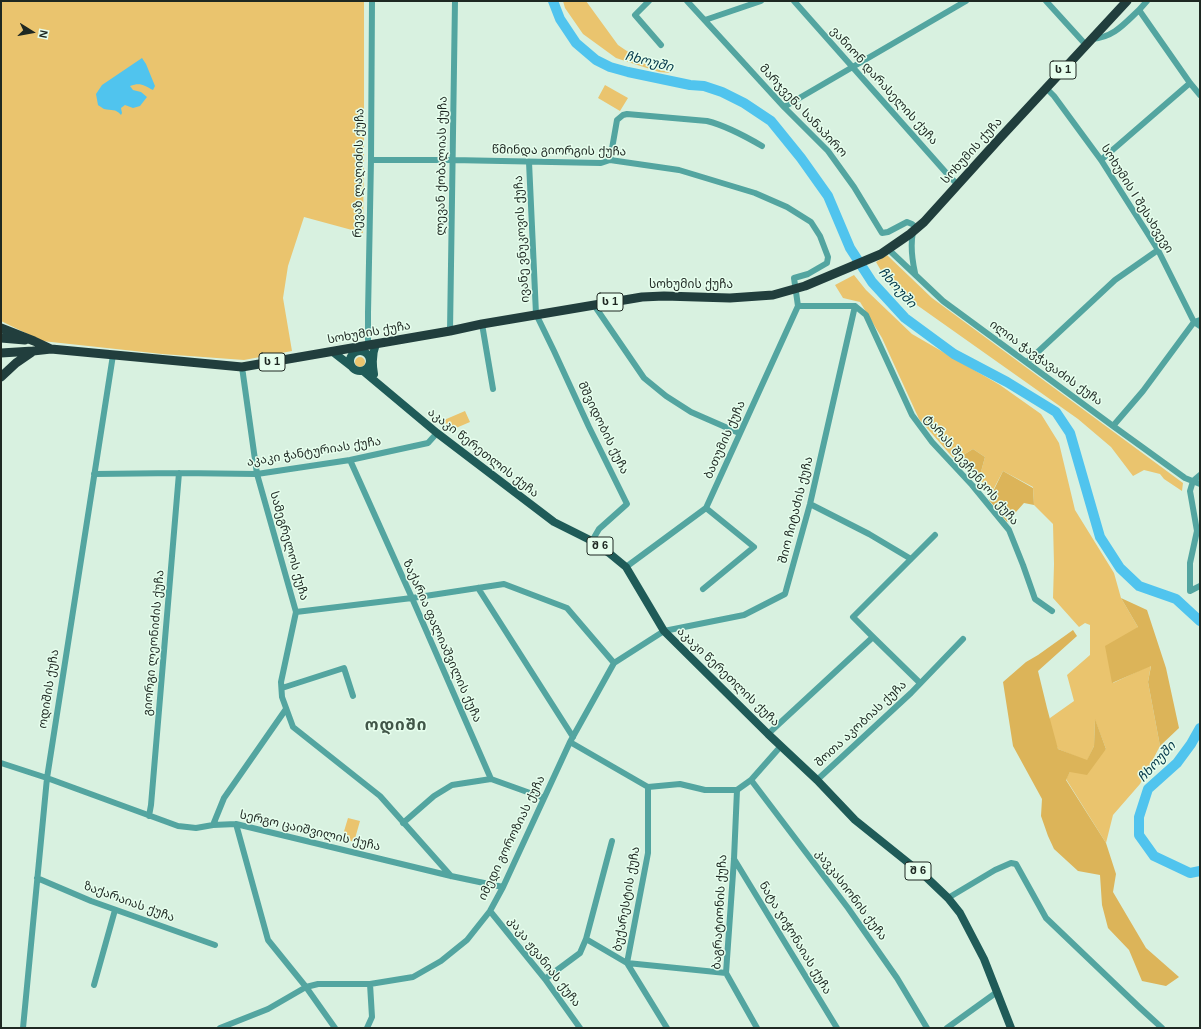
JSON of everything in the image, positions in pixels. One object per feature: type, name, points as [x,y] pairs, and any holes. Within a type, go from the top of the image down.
[{"type":"highway","name":"სოხუმის ქუჩა","points":[[51,349],[242,367],[333,352],[355,351],[372,345],[482,324],[642,297],[664,296],[730,298],[773,295],[805,286],[885,251],[924,222],[1127,1]]},
{"type":"highway","points":[[1,328],[34,341]]},
{"type":"highway","name":"ს 1","points":[[1,338],[34,341],[51,349]]},
{"type":"highway","name":"ს 1","points":[[1,353],[51,349]]},
{"type":"highway","points":[[1,377],[16,363],[33,351]]},
{"type":"highway","points":[[1,356],[16,363]]},
{"type":"main road","name":"შ 6","points":[[372,345],[370,360],[374,374],[380,386]]},
{"type":"main road","name":"შ 6","points":[[372,345],[374,350],[372,361],[374,374]]},
{"type":"main road","points":[[351,366],[350,362],[355,351],[364,352],[370,360],[367,369],[363,371]]},
{"type":"main road","name":"შ 6","points":[[333,352],[354,370],[363,371],[380,386]]},
{"type":"main road","name":"აკაკი წერეთლის ქუჩა","points":[[380,386],[437,433],[554,522],[592,541],[610,553],[626,567],[664,632],[817,780],[855,820],[926,877],[948,898],[960,913],[984,959],[1011,1028]]},
{"type":"street","name":"რევაზ ლაღიძის ქუჩა","points":[[372,1],[368,313],[372,345]]},
{"type":"street","name":"ლევან ქობალიას ქუჩა","points":[[450,331],[455,1]]},
{"type":"street","points":[[649,1],[635,15],[661,45]]},
{"type":"street","name":"მარჯვენა სანაპირო","points":[[688,1],[784,107],[828,151],[854,187],[882,234],[907,222],[912,224],[915,229]]},
{"type":"street","points":[[705,20],[761,1]]},
{"type":"street","name":"ვანიონ დარასელის ქუჩა","points":[[794,1],[949,176],[958,184]]},
{"type":"street","points":[[784,107],[966,1]]},
{"type":"street","points":[[1046,1],[1089,42],[1114,33],[1147,1]]},
{"type":"street","points":[[1139,10],[1200,95]]},
{"type":"street","points":[[1101,160],[1190,83]]},
{"type":"street","name":"სოხუმის I შესახვევი","points":[[1046,88],[1054,96],[1101,160],[1158,250],[1200,326]]},
{"type":"street","points":[[610,160],[617,120],[623,115],[627,114],[707,121],[743,135],[762,146]]},
{"type":"street","name":"წმინდა გიორგის ქუჩა","points":[[370,160],[601,163],[610,160],[687,172],[755,193],[787,207],[811,222],[820,236],[828,257],[827,263],[808,274],[794,278],[795,289]]},
{"type":"street","name":"ივანე ვნუკოვის ქუჩა","points":[[529,162],[536,314]]},
{"type":"street","points":[[915,229],[911,248],[915,274]]},
{"type":"street","points":[[1027,362],[1115,280],[1158,250]]},
{"type":"street","name":"ილია ჭავჭავაძის ქუჩა","points":[[885,251],[915,274],[943,301],[1186,478],[1200,484]]},
{"type":"street","points":[[795,289],[798,306],[855,306]]},
{"type":"street","points":[[594,305],[644,378],[666,396],[691,412],[739,433]]},
{"type":"street","name":"ბათუმის ქუჩა","points":[[626,567],[706,508],[798,306]]},
{"type":"street","name":"შიო ჩიტაძის ქუჩა","points":[[664,632],[744,615],[785,594],[810,504],[855,306]]},
{"type":"street","name":"ტარას შევჩენკოს ქუჩა","points":[[855,306],[866,315],[912,415],[932,442],[972,485],[1009,530],[1035,598],[1052,611]]},
{"type":"street","name":"მშვიდობის ქუჩა","points":[[536,314],[628,504],[599,529],[592,541]]},
{"type":"street","points":[[1113,426],[1143,392],[1197,321]]},
{"type":"street","points":[[482,324],[492,389]]},
{"type":"street","name":"ოდიშის ქუჩა","points":[[23,1028],[47,778],[113,355]]},
{"type":"street","name":"სამეგრელოს ქუჩა","points":[[242,367],[257,474],[296,612],[282,682],[282,697],[286,709],[293,726],[380,796],[451,876]]},
{"type":"street","name":"აკაკი ჭანტურიას ქუჩა","points":[[94,474],[257,474],[350,460],[428,443],[437,433]]},
{"type":"street","name":"ზაქარია ფალიაშვილის ქუჩა","points":[[350,460],[491,779]]},
{"type":"street","name":"გიორგი ლეონიძის ქუჩა","points":[[149,816],[152,797],[179,473]]},
{"type":"street","points":[[1200,475],[1193,481],[1190,491],[1197,531],[1190,563],[1190,591],[1200,586]]},
{"type":"street","points":[[810,504],[869,534],[911,559]]},
{"type":"street","points":[[703,589],[754,547],[706,508]]},
{"type":"street","name":"შოთა აკობიას ქუჩა","points":[[920,683],[854,617],[935,535]]},
{"type":"street","points":[[296,612],[412,598],[504,584],[567,608],[614,663]]},
{"type":"street","points":[[478,588],[571,740],[648,787],[680,784],[705,790],[737,790],[750,780],[782,746]]},
{"type":"street","name":"იმედი გოროზიას ქუჩა","points":[[220,1028],[268,1010],[306,987],[318,984],[370,984],[413,977],[441,961],[467,940],[490,911],[503,887],[571,740],[614,663],[664,632]]},
{"type":"street","points":[[768,734],[873,637]]},
{"type":"street","name":"შოთა აკობიას ქუჩა","points":[[817,780],[911,693],[963,639]]},
{"type":"street","points":[[282,688],[344,668],[353,696]]},
{"type":"street","points":[[213,825],[224,798],[286,709]]},
{"type":"street","name":"სერგო ცაიშვილის ქუჩა","points":[[1,763],[47,778],[178,826],[196,828],[213,825],[236,824],[451,876],[503,887]]},
{"type":"street","points":[[403,823],[434,796],[452,785],[491,779],[544,798]]},
{"type":"street","name":"კავკასიონის ქუჩა","points":[[750,780],[848,908],[897,978],[927,1028]]},
{"type":"street","name":"ბუქარესტის ქუჩა","points":[[648,787],[648,853],[628,962],[667,1028]]},
{"type":"street","name":"ბაგრატიონის ქუჩა","points":[[737,790],[726,973],[757,1028]]},
{"type":"street","points":[[236,824],[268,940],[306,987],[335,1028]]},
{"type":"street","points":[[545,979],[580,953],[586,939],[612,841]]},
{"type":"street","name":"ნატა ჯიჭონაიას ქუჩა","points":[[734,859],[837,1028]]},
{"type":"street","points":[[948,898],[995,870],[1011,863],[1016,864],[1046,918],[1162,1028]]},
{"type":"street","name":"ზაქარაიას ქუჩა","points":[[37,878],[91,902],[215,945]]},
{"type":"street","points":[[94,985],[115,910]]},
{"type":"street","name":"კაკა ჟვანიას ქუჩა","points":[[490,911],[545,979],[580,1028]]},
{"type":"street","points":[[586,939],[628,962],[726,973]]},
{"type":"street","points":[[367,1028],[372,1017],[370,984]]},
{"type":"street","points":[[947,1028],[997,992]]},
{"type":"shaded area","points":[[1,1],[364,1],[363,233],[304,217],[288,266],[283,298],[292,351],[244,360],[162,354],[42,341],[1,321]]},
{"type":"shaded area","points":[[563,1],[586,1],[618,45],[652,68],[672,73],[659,72],[616,58],[583,34],[565,8]]},
{"type":"shaded area","points":[[605,85],[628,98],[620,111],[598,98]]},
{"type":"shaded area","points":[[887,255],[932,298],[1183,483],[1182,491],[1164,479],[1160,474],[1144,470],[1133,476],[1111,447],[1078,419],[890,286],[876,262]]},
{"type":"shaded area","points":[[854,275],[866,290],[912,334],[1000,385],[1041,414],[1059,443],[1075,510],[1114,573],[1121,598],[1138,627],[1113,683],[1151,665],[1148,682],[1160,746],[1140,784],[1113,815],[1106,843],[1066,779],[1070,772],[1106,749],[1095,720],[1094,746],[1087,761],[1058,749],[1049,728],[1050,718],[1074,701],[1067,675],[1090,655],[1090,625],[1085,623],[1079,627],[1053,598],[1053,524],[1034,505],[1033,487],[1003,471],[991,494],[979,479],[985,457],[973,449],[955,460],[919,419],[882,338],[860,302],[843,298],[835,285]]},
{"type":"shaded area","points":[[358,357],[362,357],[364,358],[364,366],[358,367],[355,364],[355,360]]},
{"type":"shaded area","points":[[465,411],[470,422],[449,431],[444,420]]},
{"type":"shaded area","points":[[973,449],[985,457],[979,479],[955,460]]},
{"type":"shaded area","points":[[1003,471],[1033,488],[1034,505],[1024,503],[1007,522],[989,500]]},
{"type":"shaded area","points":[[1121,598],[1147,610],[1166,668],[1179,728],[1160,746],[1148,682],[1151,666],[1112,683],[1105,646],[1138,627]]},
{"type":"shaded area","points":[[1073,630],[1077,636],[1038,671],[1047,708],[1058,749],[1087,760],[1094,746],[1095,719],[1106,749],[1087,775],[1070,772],[1066,780],[1106,843],[1116,874],[1113,892],[1146,948],[1179,977],[1166,986],[1142,981],[1129,950],[1108,928],[1102,905],[1100,875],[1078,871],[1054,849],[1041,816],[1042,799],[1013,746],[1003,682],[1026,662]]},
{"type":"shaded area","points":[[348,818],[360,821],[354,842],[342,838]]},
{"type":"water","points":[[142,58],[155,86],[153,90],[137,84],[130,86],[133,90],[141,92],[147,97],[140,106],[133,108],[125,105],[121,108],[121,115],[115,111],[104,109],[98,105],[96,94],[102,85]]},
{"type":"waterway","name":"ჩხოუში","points":[[553,1],[560,19],[576,43],[596,60],[610,67],[628,72],[690,85],[704,86],[722,92],[744,103],[771,121],[801,158],[828,196],[850,248],[872,282],[905,318],[954,354],[1007,382],[1056,412],[1070,433],[1100,537],[1120,568],[1139,586],[1176,599],[1200,621]]},
{"type":"waterway","name":"ჩხოუში","points":[[1200,728],[1191,744],[1177,763],[1148,789],[1139,817],[1139,835],[1154,856],[1190,873],[1200,871]]},
{"type":"district","name":"ოდიში","points":[[396,726]]}]
